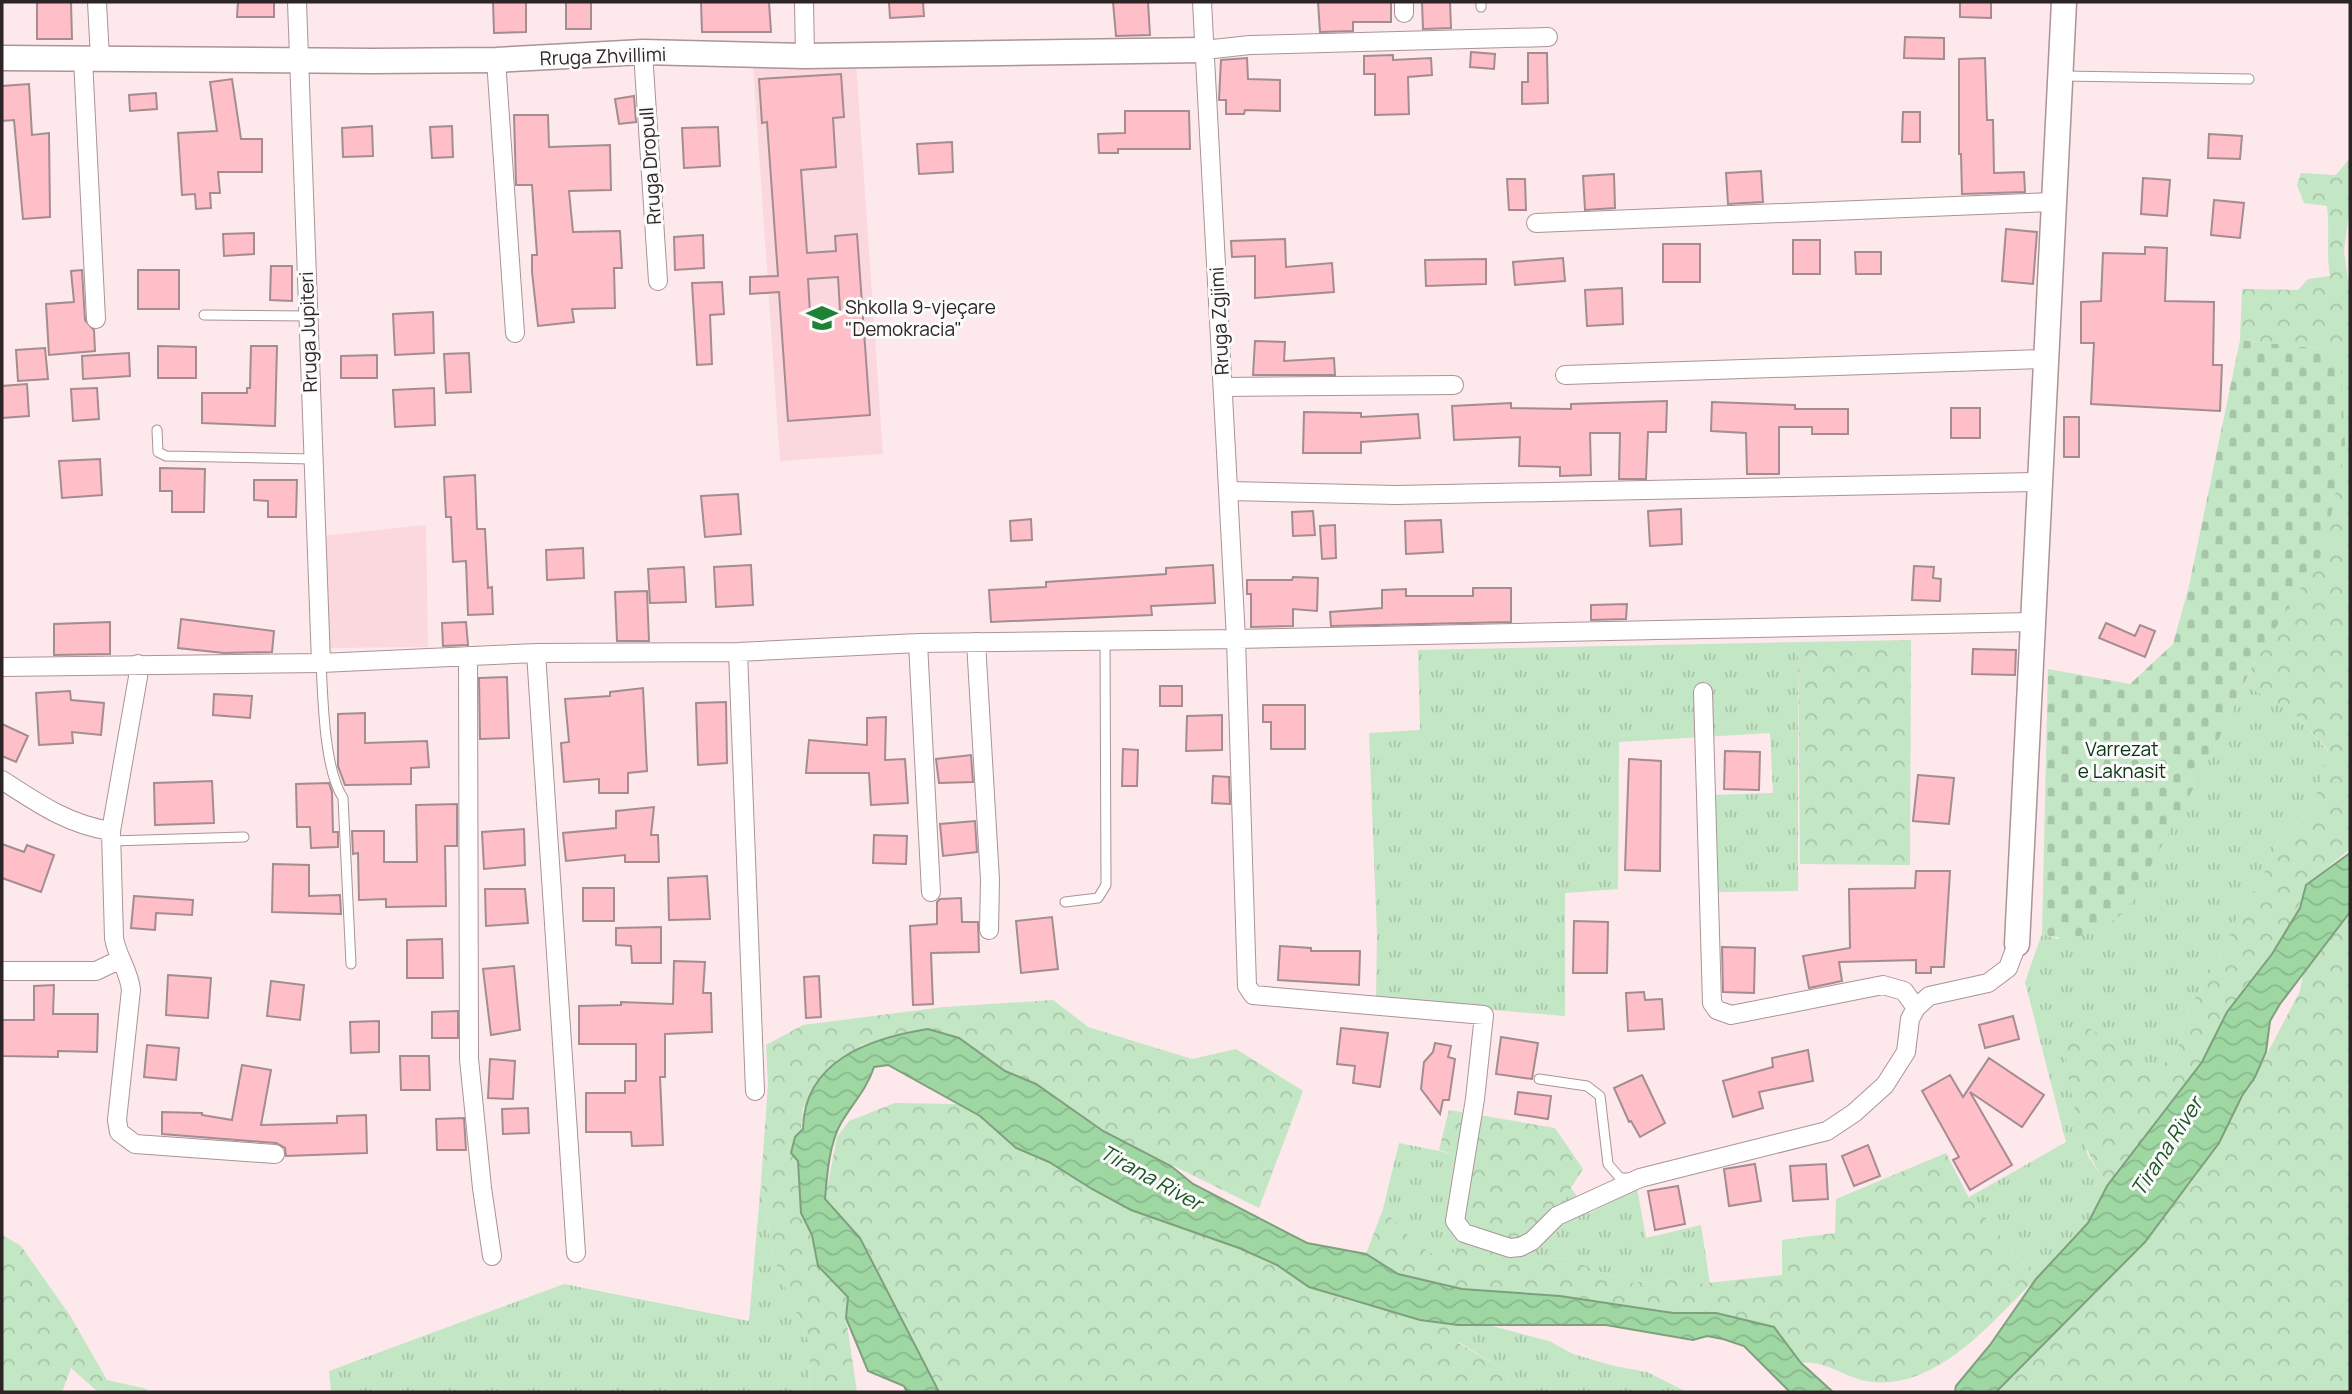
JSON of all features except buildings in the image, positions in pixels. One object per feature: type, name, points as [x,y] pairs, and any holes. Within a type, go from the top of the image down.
[{"type":"street","points":[[96,318],[91,59],[97,2]]},
{"type":"street","name":"Rruga Jupiteri","points":[[297,2],[306,316],[321,663]]},
{"type":"street","points":[[804,2],[805,56]]},
{"type":"street","name":"Rruga Zgjimi","points":[[1202,2],[1236,639],[1247,986],[1253,995],[1264,997],[1485,1015],[1475,1099],[1455,1222],[1464,1233],[1510,1248],[1520,1247],[1557,1216],[1640,1178]]},
{"type":"street","points":[[1640,1178],[1827,1131],[1854,1113],[1885,1085],[1906,1052],[1910,1019],[1928,996],[1988,983],[2008,968],[2017,944],[2064,2]]},
{"type":"street","points":[[1204,50],[1250,45],[1548,37]]},
{"type":"street","name":"Rruga Zhvillimi","points":[[2,58],[496,60],[643,52],[805,56],[1204,50]]},
{"type":"street","name":"Rruga Dropull","points":[[643,52],[657,281]]},
{"type":"street","points":[[496,60],[514,333]]},
{"type":"street","points":[[1535,223],[2053,202]]},
{"type":"street","points":[[1565,375],[2045,359]]},
{"type":"street","points":[[1223,387],[1454,385]]},
{"type":"street","points":[[1229,491],[1396,495],[2039,482]]},
{"type":"street","points":[[2,667],[321,663],[536,653],[738,652],[918,643],[2032,622]]},
{"type":"street","points":[[976,642],[990,880],[989,930]]},
{"type":"street","points":[[918,643],[931,892]]},
{"type":"street","points":[[738,652],[755,1091]]},
{"type":"street","points":[[536,653],[576,1253]]},
{"type":"street","points":[[468,656],[469,1059],[492,1256]]},
{"type":"street","points":[[138,664],[111,836],[114,938],[121,959],[130,974],[131,990],[117,1120],[124,1139],[135,1144],[275,1154]]},
{"type":"street","points":[[1703,692],[1713,1003],[1717,1010],[1731,1015],[1883,985],[1904,991],[1916,1008]]},
{"type":"street","points":[[2,780],[47,809],[84,827],[111,836]]},
{"type":"street","points":[[2,971],[96,971],[121,959]]},
{"type":"lane","points":[[2061,76],[2249,79]]},
{"type":"lane","points":[[204,315],[306,316]]},
{"type":"lane","points":[[157,430],[158,452],[166,456],[313,459]]},
{"type":"lane","points":[[1065,902],[1098,898],[1106,885],[1105,641]]},
{"type":"lane","points":[[321,663],[327,746],[336,787],[343,798],[351,964]]},
{"type":"lane","points":[[111,836],[244,837]]},
{"type":"lane","points":[[1539,1079],[1587,1086],[1600,1096],[1608,1164],[1620,1178],[1640,1178]]},
{"type":"shaded area","name":"Shkolla 9-vjeçare \"Demokracia\"","points":[[856,62],[883,454],[780,461],[753,65]]},
{"type":"shaded area","points":[[426,525],[428,647],[325,648],[322,536]]},
{"type":"green space","points":[[2350,158],[2350,203],[2344,251],[2350,294],[2350,849],[2306,885],[2300,908],[2272,954],[2227,1012],[2202,1062],[2107,1186],[2088,1152],[2077,1121],[2065,1050],[2084,1025],[2153,1069],[2175,1057],[2191,1004],[2219,959],[2242,906],[2259,885],[2278,840],[2313,808],[2328,750],[2294,713],[2244,684],[2254,662],[2340,351],[2240,340],[2242,289],[2298,290],[2308,279],[2330,276],[2327,206],[2304,203],[2297,185],[2301,173],[2336,175]]},
{"type":"green space","name":"Varrezat e Laknasit","points":[[2240,340],[2340,351],[2345,445],[2324,551],[2254,662],[2211,756],[2127,909],[2108,924],[2088,934],[2065,938],[2042,934],[2048,669],[2130,684],[2173,644],[2189,586]]},
{"type":"green space","points":[[1911,640],[1910,865],[1800,864],[1798,642]]},
{"type":"green space","points":[[1798,642],[1798,891],[1718,892],[1714,795],[1773,793],[1770,733],[1619,742],[1618,889],[1565,893],[1565,1016],[1376,1000],[1377,935],[1369,733],[1420,730],[1418,650]]},
{"type":"green space","points":[[2244,684],[2294,713],[2328,751],[2313,808],[2278,840],[2259,885],[2242,906],[2219,959],[2191,1004],[2175,1057],[2153,1069],[2084,1026],[2087,1154],[2107,1186],[2088,1223],[2036,1279],[1969,1197],[2066,1142],[2025,982],[2042,934],[2058,939],[2211,756]]},
{"type":"green space","points":[[2350,912],[2350,1392],[1996,1392],[2145,1242],[2197,1175],[2255,1077],[2300,991],[2303,974]]},
{"type":"green space","points":[[1053,1000],[1088,1027],[1192,1059],[1236,1049],[1303,1091],[1259,1208],[1103,1131],[1036,1084],[1005,1071],[958,1038],[928,1029],[861,1045],[803,1108],[798,1161],[801,1213],[812,1235],[818,1266],[848,1297],[846,1318],[857,1392],[809,1392],[810,1345],[773,1257],[761,1182],[768,1084],[766,1045],[803,1025],[944,1007]]},
{"type":"green space","points":[[895,1103],[957,1104],[980,1116],[1016,1148],[1049,1162],[1131,1210],[1239,1248],[1277,1265],[1309,1287],[1340,1298],[1420,1320],[1458,1325],[1458,1343],[1511,1374],[1504,1392],[939,1392],[887,1295],[825,1199],[837,1137],[849,1121]]},
{"type":"green space","points":[[1449,1110],[1555,1128],[1583,1169],[1527,1257],[1570,1259],[1627,1283],[1674,1279],[1688,1285],[1782,1275],[1782,1240],[1835,1233],[1836,1199],[1946,1153],[1968,1196],[2036,1279],[1983,1332],[1942,1363],[1897,1381],[1872,1382],[1827,1366],[1801,1363],[1773,1327],[1716,1313],[1673,1313],[1560,1296],[1462,1289],[1398,1274],[1366,1254],[1383,1209],[1415,1242],[1442,1261],[1460,1248],[1450,1226],[1448,1214],[1454,1154],[1439,1150]]},
{"type":"green space","points":[[1399,1143],[1454,1154],[1448,1214],[1450,1226],[1460,1248],[1442,1261],[1415,1242],[1383,1209]]},
{"type":"green space","points":[[761,1182],[773,1257],[810,1345],[809,1392],[331,1392],[329,1371],[564,1284],[749,1321]]},
{"type":"green space","points":[[1570,1187],[1590,1213],[1637,1188],[1646,1238],[1701,1225],[1710,1284],[1688,1285],[1674,1279],[1627,1283],[1570,1259],[1526,1257]]},
{"type":"green space","points":[[2,1235],[21,1246],[71,1317],[107,1380],[147,1389],[147,1392],[98,1392],[71,1368],[62,1392],[2,1392]]},
{"type":"green space","points":[[1458,1325],[1488,1325],[1549,1341],[1573,1354],[1647,1372],[1687,1392],[1504,1392],[1511,1374],[1458,1342]]},
{"type":"water","name":"Tirana River","points":[[2350,853],[2350,912],[2270,1021],[2266,1052],[2219,1143],[2145,1242],[1996,1392],[1955,1392],[1956,1386],[1990,1345],[2036,1279],[2088,1223],[2107,1186],[2202,1062],[2227,1012],[2272,954],[2300,908],[2306,885]]},
{"type":"water","name":"Tirana River","points":[[928,1029],[959,1038],[1005,1071],[1036,1084],[1103,1131],[1171,1166],[1193,1184],[1307,1243],[1366,1254],[1398,1274],[1462,1289],[1560,1296],[1673,1313],[1716,1313],[1774,1327],[1801,1363],[1833,1392],[1790,1392],[1744,1346],[1723,1339],[1707,1336],[1693,1340],[1606,1325],[1458,1325],[1420,1320],[1309,1287],[1277,1265],[1239,1248],[1131,1210],[1049,1162],[1016,1148],[980,1116],[888,1065],[874,1067],[837,1131],[829,1160],[825,1199],[860,1238],[939,1392],[907,1392],[904,1386],[868,1371],[846,1318],[848,1297],[818,1266],[812,1235],[801,1213],[798,1161],[791,1153],[795,1137],[803,1129],[806,1105],[815,1086],[828,1069],[844,1056],[864,1046]]},
{"type":"place","name":"Shkolla 9-vjeçare \"Demokracia\"","points":[[822,318]]}]
